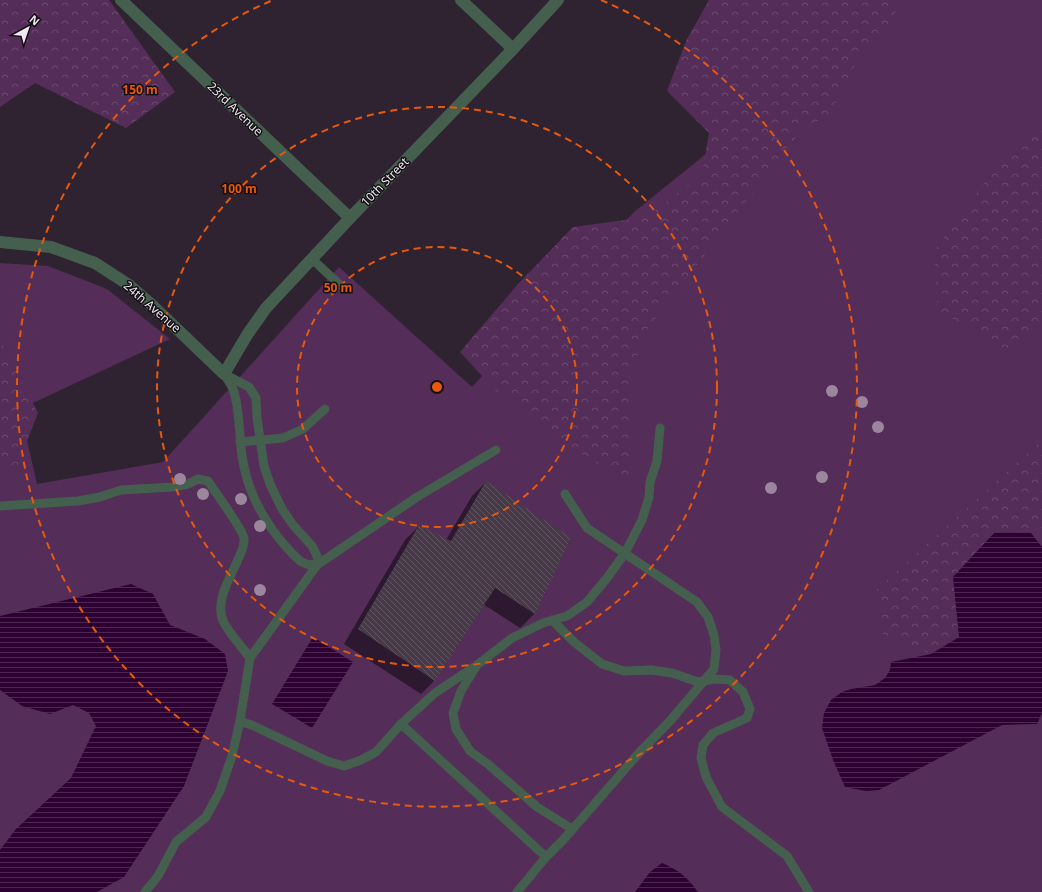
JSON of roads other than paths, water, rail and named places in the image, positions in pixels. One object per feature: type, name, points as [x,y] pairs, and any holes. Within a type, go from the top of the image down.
[{"type":"street","name":"23rd Avenue","points":[[121,0],[350,218]]},
{"type":"street","points":[[461,0],[513,49]]},
{"type":"street","name":"10th Street","points":[[224,374],[247,335],[266,308],[558,0]]},
{"type":"street","name":"24th Avenue","points":[[0,242],[51,247],[95,263],[129,285],[152,304],[224,374]]},
{"type":"lane","points":[[312,259],[340,285]]},
{"type":"lane","points":[[224,374],[249,387],[256,398],[256,418],[264,466],[270,484],[282,508],[312,546],[318,558],[317,565]]},
{"type":"lane","points":[[224,374],[233,389],[242,458],[249,488],[259,509],[274,533],[299,560],[308,566],[317,565]]},
{"type":"lane","points":[[240,442],[283,438],[303,429],[325,409]]},
{"type":"lane","points":[[240,721],[254,726],[327,761],[344,766],[361,760],[376,752],[401,724],[435,693],[512,638],[543,623],[567,616],[587,602],[625,553],[642,520],[649,497],[650,482],[657,461],[660,428]]},
{"type":"lane","points":[[145,892],[158,876],[176,842],[206,817],[220,791],[232,756],[240,721],[250,658],[317,565],[417,497],[496,450]]},
{"type":"lane","points":[[0,506],[78,502],[121,490],[173,487],[188,484],[198,479],[208,481],[244,538],[243,548],[227,581],[221,607],[224,622],[250,658]]},
{"type":"lane","points":[[517,892],[546,857],[564,839],[638,754],[670,721],[714,669],[716,650],[714,635],[708,617],[697,602],[587,528],[565,494]]},
{"type":"lane","points":[[552,620],[574,642],[602,664],[624,671],[651,670],[672,673],[698,682],[715,679],[730,680],[743,692],[750,709],[747,718],[713,733],[703,745],[701,758],[706,777],[722,807],[787,856],[809,892]]},
{"type":"lane","points":[[476,665],[461,691],[453,713],[456,729],[470,751],[489,765],[537,807],[572,829]]},
{"type":"lane","points":[[401,724],[546,857]]}]
